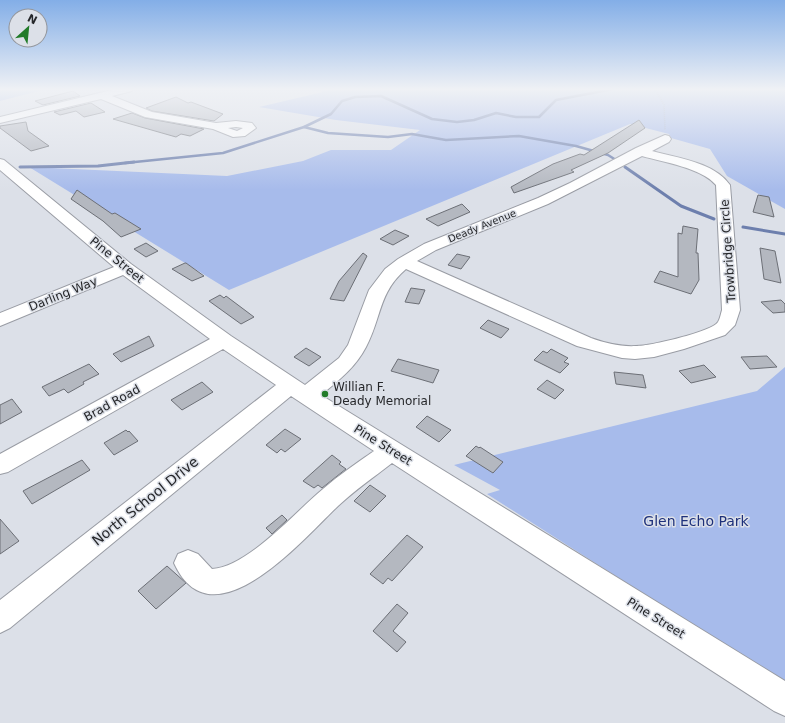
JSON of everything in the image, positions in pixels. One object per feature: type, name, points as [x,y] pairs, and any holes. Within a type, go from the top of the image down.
[{"type":"street","points":[[190,123],[216,126]]},
{"type":"street","name":"Deady Avenue","points":[[298,390],[346,363],[362,336],[378,290],[391,273],[404,262],[436,245],[548,199],[665,139]]},
{"type":"street","name":"Trowbridge Circle","points":[[404,262],[584,342],[604,348],[630,352],[645,352],[718,331],[726,325],[731,310],[723,185],[719,178],[702,170],[640,151]]},
{"type":"street","name":"Pine Street","points":[[0,163],[125,268],[224,340],[298,390],[785,700]]},
{"type":"street","name":"Darling Way","points":[[0,320],[125,268]]},
{"type":"street","name":"Brad Road","points":[[0,465],[224,340]]},
{"type":"street","name":"North School Drive","points":[[0,618],[298,390]]},
{"type":"street","points":[[188,563],[206,580],[214,582],[242,574],[273,552],[332,496],[392,450]]},
{"type":"path","points":[[665,123],[665,139]]},
{"type":"green space","points":[[359,123],[785,123],[785,209],[727,176],[710,149],[671,138],[669,134],[630,124],[229,290],[29,167],[227,176],[303,161],[331,150],[391,150],[420,130]]},
{"type":"green space","name":"Glen Echo Park","points":[[785,367],[785,684],[487,494],[500,490],[454,465],[757,391]]},
{"type":"building","points":[[26,123],[28,131],[49,146],[31,151],[0,128],[0,126]]},
{"type":"building","points":[[126,123],[170,123],[204,129],[190,136],[181,134],[176,137]]},
{"type":"building","points":[[635,123],[641,123],[645,128],[608,153],[571,170],[574,172],[514,193],[511,187],[553,164],[580,154],[584,155]]},
{"type":"building","points":[[77,190],[112,214],[115,213],[141,229],[121,237],[103,221],[71,199]]},
{"type":"building","points":[[758,195],[769,197],[774,217],[753,212]]},
{"type":"building","points":[[462,204],[470,212],[438,226],[426,219]]},
{"type":"building","points":[[683,226],[698,229],[696,253],[698,253],[699,280],[691,294],[654,282],[660,271],[678,277],[678,233],[682,234]]},
{"type":"building","points":[[395,230],[409,236],[393,245],[380,239]]},
{"type":"building","points":[[146,243],[158,251],[146,257],[134,249]]},
{"type":"building","points":[[760,248],[775,251],[781,283],[764,279]]},
{"type":"building","points":[[363,253],[367,256],[344,301],[330,299],[339,281]]},
{"type":"building","points":[[457,254],[470,257],[461,269],[448,265]]},
{"type":"building","points":[[185,263],[204,276],[192,281],[172,269]]},
{"type":"building","points":[[411,288],[425,290],[419,304],[405,302]]},
{"type":"building","points":[[220,295],[224,298],[226,296],[254,317],[241,324],[209,301]]},
{"type":"building","points":[[781,300],[785,304],[785,312],[773,313],[761,302]]},
{"type":"building","points":[[488,320],[509,329],[501,338],[480,328]]},
{"type":"building","points":[[149,336],[154,346],[121,362],[113,354]]},
{"type":"building","points":[[306,348],[321,357],[309,366],[294,357]]},
{"type":"building","points":[[551,349],[568,358],[564,362],[569,364],[560,373],[534,360],[543,351],[547,353]]},
{"type":"building","points":[[767,356],[777,367],[750,369],[741,357]]},
{"type":"building","points":[[398,359],[439,370],[433,383],[391,371]]},
{"type":"building","points":[[89,364],[99,374],[83,382],[84,384],[68,393],[64,389],[49,396],[42,387]]},
{"type":"building","points":[[704,365],[716,377],[691,383],[679,371]]},
{"type":"building","points":[[614,372],[643,375],[646,388],[616,384]]},
{"type":"building","points":[[547,380],[564,390],[555,399],[537,389]]},
{"type":"building","points":[[202,382],[213,392],[182,410],[171,400]]},
{"type":"building","points":[[12,399],[22,412],[0,424],[0,405]]},
{"type":"building","points":[[427,416],[451,430],[439,442],[416,427]]},
{"type":"building","points":[[285,429],[301,439],[285,452],[281,449],[277,453],[266,445]]},
{"type":"building","points":[[126,430],[128,432],[129,431],[138,441],[114,455],[104,443]]},
{"type":"building","points":[[476,446],[503,462],[493,473],[466,456]]},
{"type":"building","points":[[332,455],[341,462],[339,464],[346,469],[322,488],[318,485],[314,488],[303,481]]},
{"type":"building","points":[[82,460],[90,470],[32,504],[23,491]]},
{"type":"building","points":[[370,485],[386,496],[370,512],[354,501]]},
{"type":"building","points":[[282,515],[287,520],[272,534],[266,528]]},
{"type":"building","points":[[0,519],[19,541],[0,554]]},
{"type":"building","points":[[407,535],[423,547],[392,581],[388,578],[383,584],[370,574]]},
{"type":"building","points":[[167,566],[186,583],[156,609],[138,591]]},
{"type":"building","points":[[397,604],[408,613],[393,631],[406,642],[397,652],[373,631]]},
{"type":"waterway","points":[[304,127],[313,123]]},
{"type":"waterway","points":[[125,163],[223,153],[304,127]]},
{"type":"waterway","points":[[304,127],[328,133],[388,137],[412,134],[446,140],[519,136],[576,146],[608,155],[616,160]]},
{"type":"waterway","points":[[125,163],[134,162]]},
{"type":"waterway","points":[[20,167],[98,166],[125,163]]},
{"type":"waterway","points":[[625,167],[681,206],[714,219]]},
{"type":"waterway","points":[[743,227],[785,234]]},
{"type":"place","name":"Willian F. Deady Memorial","points":[[325,394]]}]
